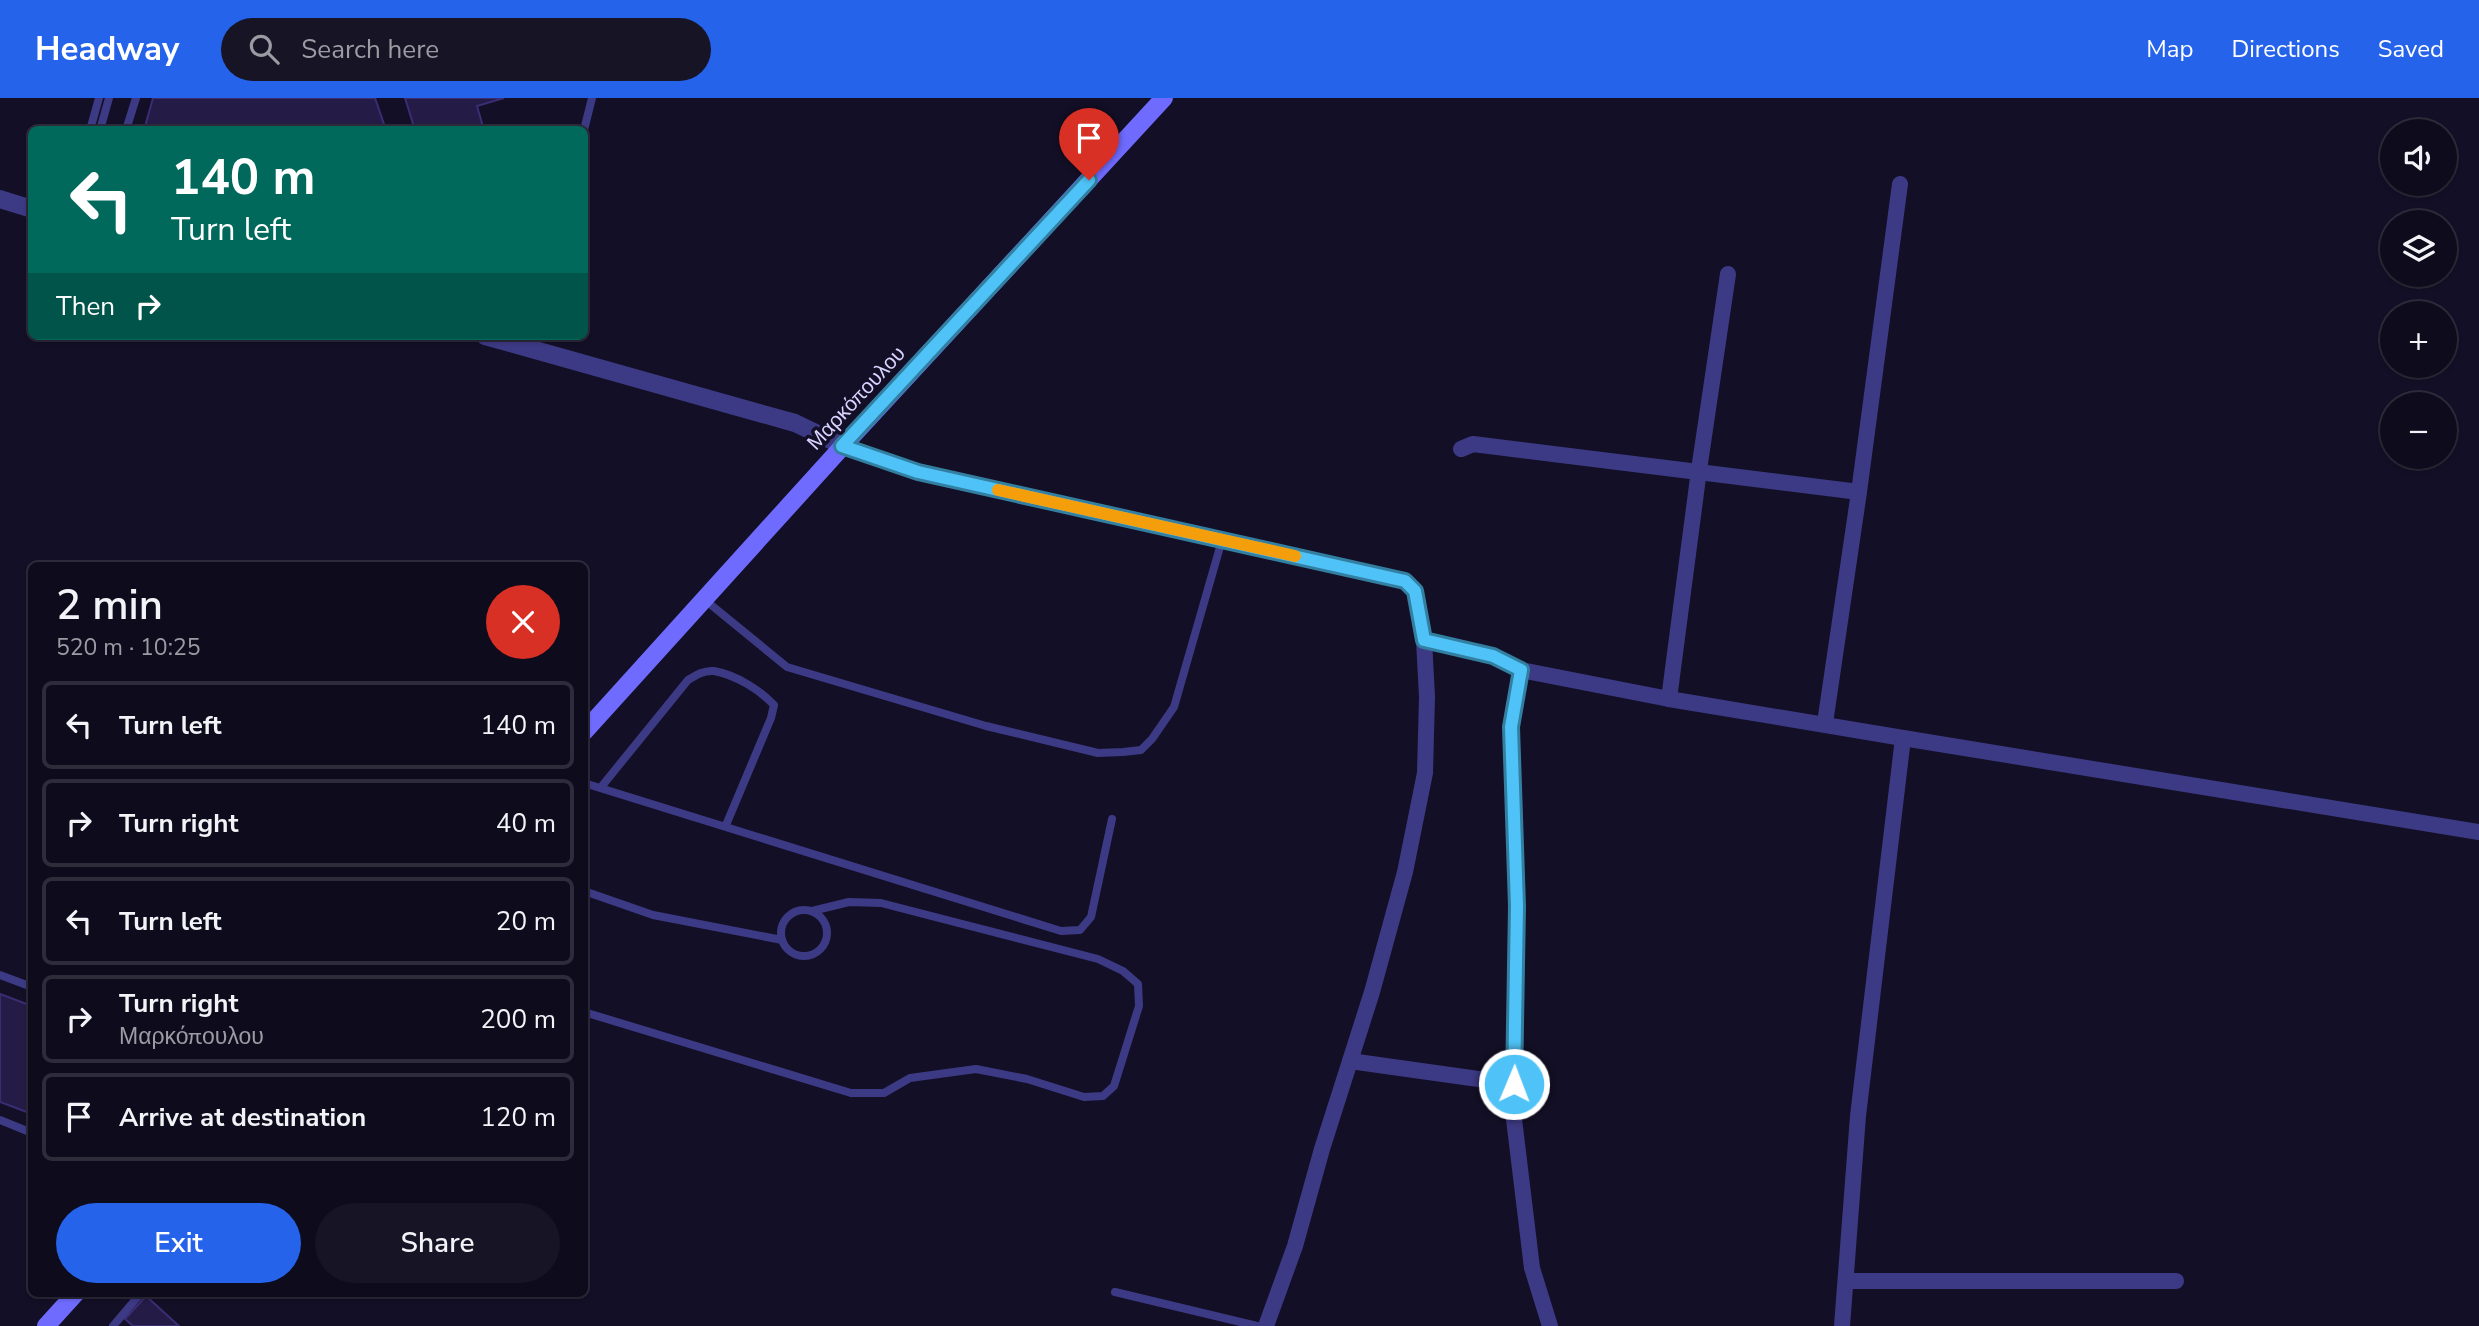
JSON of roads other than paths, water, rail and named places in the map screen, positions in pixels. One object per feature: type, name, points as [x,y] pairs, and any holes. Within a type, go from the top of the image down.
[{"type":"main road","name":"Μαρκόπουλου","points":[[588,728],[842,446],[1164,98]]},
{"type":"main road","points":[[46,1326],[72,1297]]},
{"type":"street","points":[[1825,723],[1900,184]]},
{"type":"street","points":[[0,199],[28,207]]},
{"type":"street","points":[[1669,699],[1728,274]]},
{"type":"street","points":[[499,340],[796,423],[842,446],[918,472],[1405,581],[1415,591],[1424,640],[1427,697],[1425,773],[1405,872],[1372,992],[1295,1247],[1266,1326]]},
{"type":"street","points":[[1461,449],[1473,444],[1859,492]]},
{"type":"street","points":[[1424,640],[1493,656],[1521,670],[1669,699],[2479,832]]},
{"type":"street","points":[[1521,670],[1511,727],[1517,906],[1514,1119],[1532,1269],[1549,1326]]},
{"type":"street","points":[[1842,1326],[1858,1116],[1903,737]]},
{"type":"street","points":[[1350,1061],[1514,1084]]},
{"type":"street","points":[[1846,1281],[2176,1281]]},
{"type":"lane","points":[[90,126],[99,98]]},
{"type":"lane","points":[[101,126],[109,98]]},
{"type":"lane","points":[[127,126],[136,98]]},
{"type":"lane","points":[[585,126],[592,98]]},
{"type":"lane","points":[[705,600],[787,667],[986,726],[1098,753],[1141,750],[1174,707],[1222,540]]},
{"type":"lane","points":[[602,786],[688,680],[699,672],[714,671],[740,681],[765,696],[774,705],[772,718],[726,825]]},
{"type":"lane","points":[[588,784],[1061,931],[1080,930],[1091,917],[1112,819]]},
{"type":"lane","points":[[588,892],[653,915],[782,940]]},
{"type":"lane","points":[[588,1013],[850,1093],[884,1093],[910,1078],[976,1069],[1027,1079],[1084,1097],[1103,1096],[1114,1086],[1139,1006],[1138,984],[1123,971],[1098,959],[881,903],[849,902],[812,911],[797,911],[785,919],[782,926],[782,940],[791,952],[799,955],[813,954],[824,943],[824,921],[812,911]]},
{"type":"lane","points":[[0,975],[28,986]]},
{"type":"lane","points":[[0,1120],[28,1131]]},
{"type":"lane","points":[[1115,1292],[1257,1326]]},
{"type":"lane","points":[[113,1326],[138,1297]]}]
